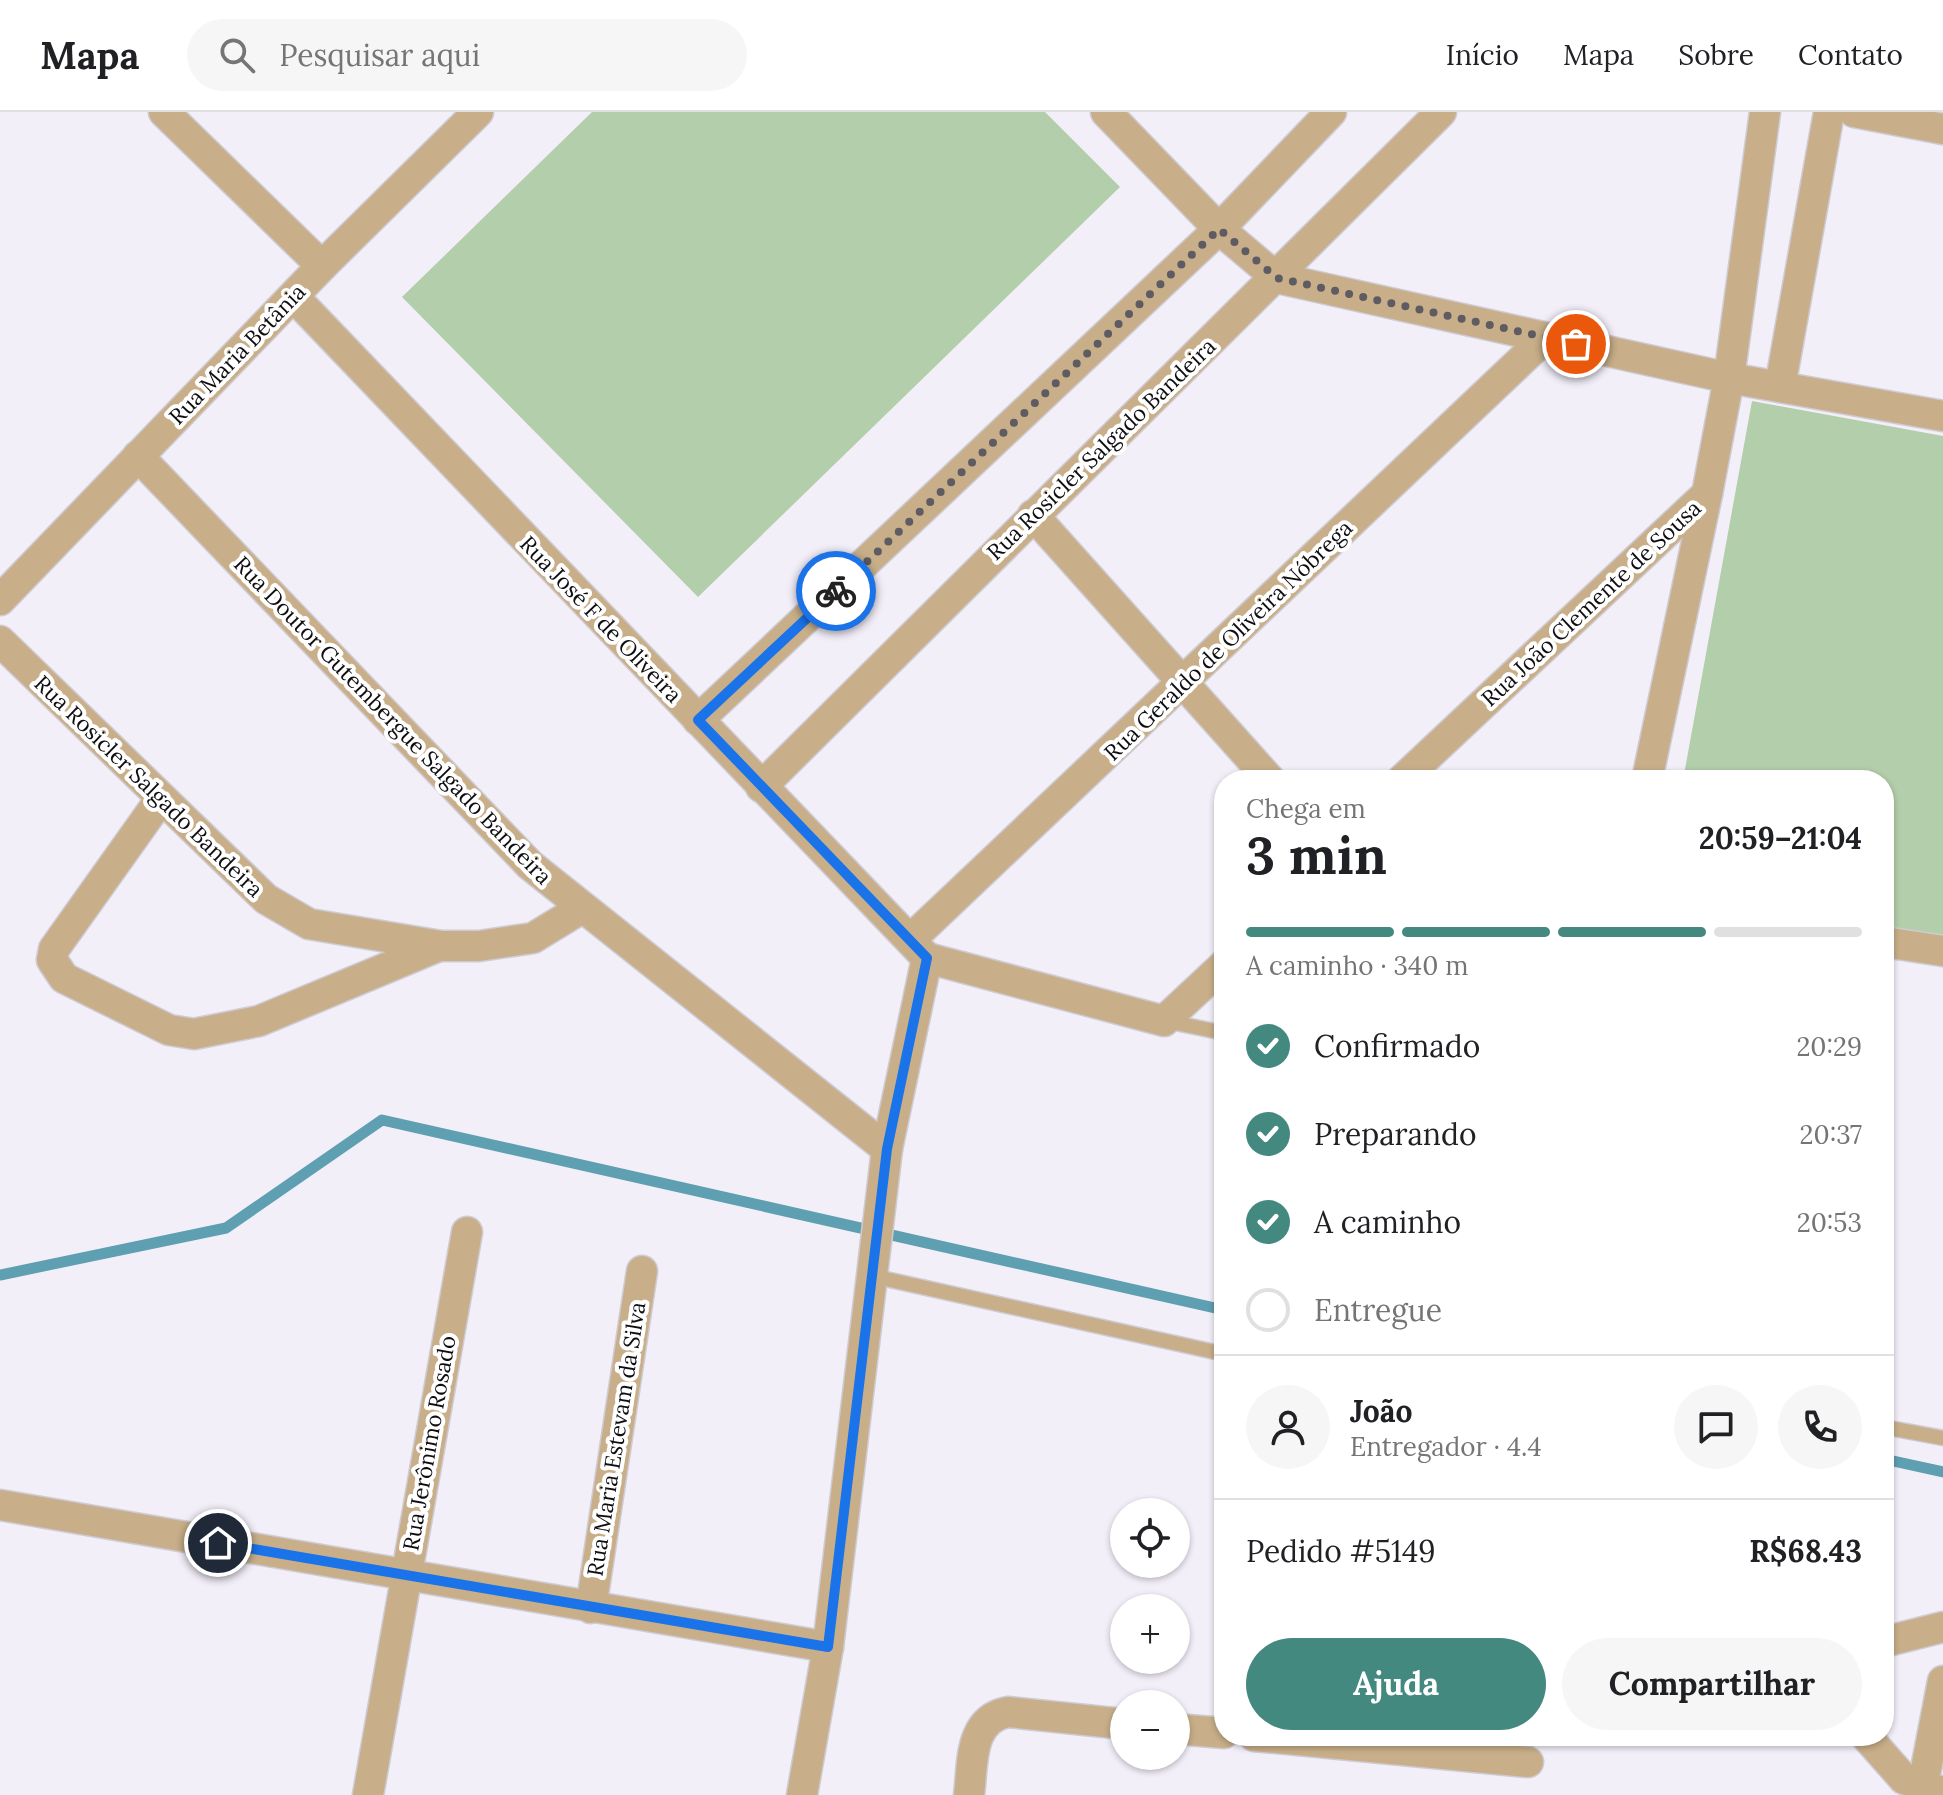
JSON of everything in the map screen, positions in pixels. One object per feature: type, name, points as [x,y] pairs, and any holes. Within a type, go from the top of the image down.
[{"type":"street","points":[[164,112],[322,266]]},
{"type":"street","name":"Rua Maria Betânia","points":[[0,600],[322,266],[478,112]]},
{"type":"street","points":[[1106,112],[1219,229],[1277,278],[1729,378],[1943,416]]},
{"type":"street","points":[[698,720],[1219,229],[1331,112]]},
{"type":"street","name":"Rua Rosicler Salgado Bandeira","points":[[761,787],[1441,112]]},
{"type":"street","name":"Rua João Clemente de Sousa","points":[[1413,770],[1707,494],[1729,378],[1765,112]]},
{"type":"street","points":[[1780,387],[1829,112]]},
{"type":"street","points":[[1854,112],[1943,129]]},
{"type":"street","name":"Rua José F de Oliveira","points":[[294,297],[918,949]]},
{"type":"street","name":"Rua Geraldo de Oliveira Nóbrega","points":[[918,949],[1182,685],[1545,338]]},
{"type":"street","name":"Rua Doutor Gutembergue Salgado Bandeira","points":[[138,456],[530,865],[887,1149]]},
{"type":"street","points":[[1649,770],[1707,494]]},
{"type":"street","points":[[1033,515],[1261,770]]},
{"type":"street","name":"Rua Rosicler Salgado Bandeira","points":[[0,641],[160,800],[266,899],[309,924],[441,946],[479,946],[533,938],[582,908]]},
{"type":"street","points":[[160,800],[54,949],[52,960],[64,978],[169,1030],[194,1034],[259,1021],[441,946]]},
{"type":"street","points":[[1894,944],[1943,951]]},
{"type":"street","points":[[802,1795],[828,1647],[887,1149],[918,949],[1164,1021],[1214,974]]},
{"type":"street","name":"Rua Jerônimo Rosado","points":[[368,1795],[467,1232]]},
{"type":"street","name":"Rua Maria Estevam da Silva","points":[[591,1608],[642,1271]]},
{"type":"street","points":[[0,1505],[828,1647]]},
{"type":"street","points":[[1894,1639],[1943,1627]]},
{"type":"street","points":[[1874,1746],[1895,1771],[1929,1791],[1943,1681]]},
{"type":"street","points":[[969,1795],[978,1732],[994,1715],[1008,1712],[1110,1723]]},
{"type":"street","points":[[1190,1730],[1214,1732]]},
{"type":"street","points":[[1359,1746],[1528,1762]]},
{"type":"lane","points":[[1164,1021],[1214,1031]]},
{"type":"lane","points":[[873,1268],[1214,1352]]},
{"type":"lane","points":[[1894,1429],[1943,1438]]},
{"type":"green space","points":[[592,112],[1045,112],[1120,187],[698,597],[402,297]]},
{"type":"green space","points":[[1752,401],[1943,436],[1943,943],[1894,934],[1894,770],[1685,770]]},
{"type":"waterway","points":[[0,1275],[226,1228],[382,1120],[1214,1308]]},
{"type":"waterway","points":[[1894,1461],[1943,1472]]},
{"type":"way so far","points":[[836,591],[1219,229],[1277,278],[1576,344]]},
{"type":"route","points":[[218,1543],[828,1647],[887,1149],[927,958],[698,720],[836,591]]}]
